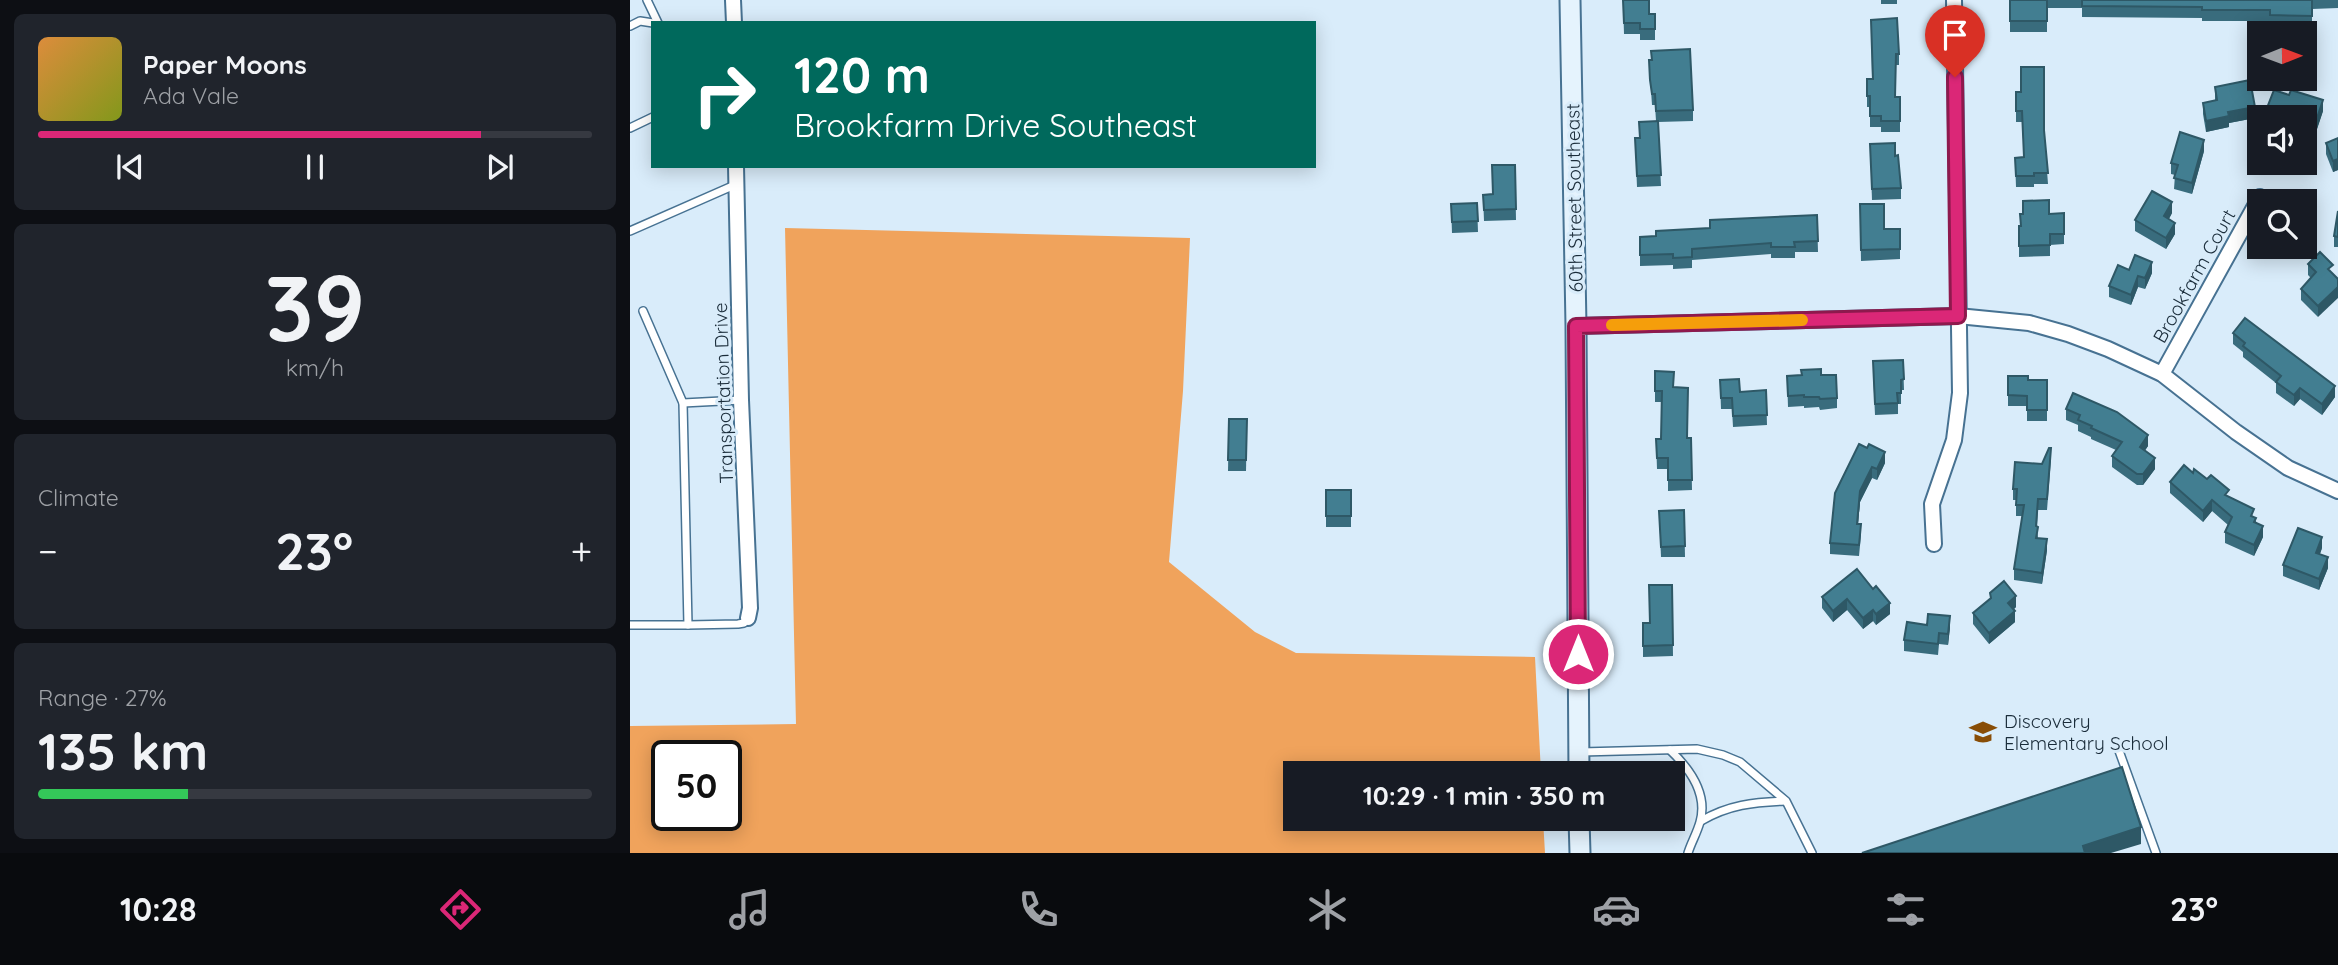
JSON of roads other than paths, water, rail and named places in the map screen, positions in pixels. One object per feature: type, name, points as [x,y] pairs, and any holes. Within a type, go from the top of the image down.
[{"type":"main road","name":"60th Street Southeast","points":[[1570,0],[1576,326],[1579,761]]},
{"type":"main road","points":[[1579,831],[1580,853]]},
{"type":"street","points":[[733,0],[734,21]]},
{"type":"street","points":[[1934,544],[1932,505],[1954,440],[1961,393],[1954,0]]},
{"type":"street","name":"Transportation Drive","points":[[736,168],[741,400],[750,608],[748,618]]},
{"type":"street","name":"Brookfarm Court","points":[[2162,374],[2247,220]]},
{"type":"street","points":[[1576,326],[1958,316],[2029,323],[2068,334],[2162,374],[2236,432],[2288,468],[2338,491]]},
{"type":"lane","points":[[647,0],[654,21]]},
{"type":"lane","points":[[630,26],[640,21],[651,22]]},
{"type":"lane","points":[[630,128],[651,118]]},
{"type":"lane","points":[[630,231],[737,184]]},
{"type":"lane","points":[[643,311],[684,403],[688,625]]},
{"type":"lane","points":[[684,403],[741,400]]},
{"type":"lane","points":[[630,625],[738,624],[744,623],[748,618]]},
{"type":"lane","points":[[2118,748],[2155,853]]},
{"type":"lane","points":[[1579,752],[1697,749],[1740,762],[1786,801],[1812,853]]},
{"type":"lane","points":[[1670,750],[1687,767],[1697,785],[1702,803],[1701,821],[1688,853]]},
{"type":"lane","points":[[1701,821],[1718,811],[1750,803],[1786,801]]},
{"type":"place","name":"Discovery Elementary School","points":[[1983,732]]}]
